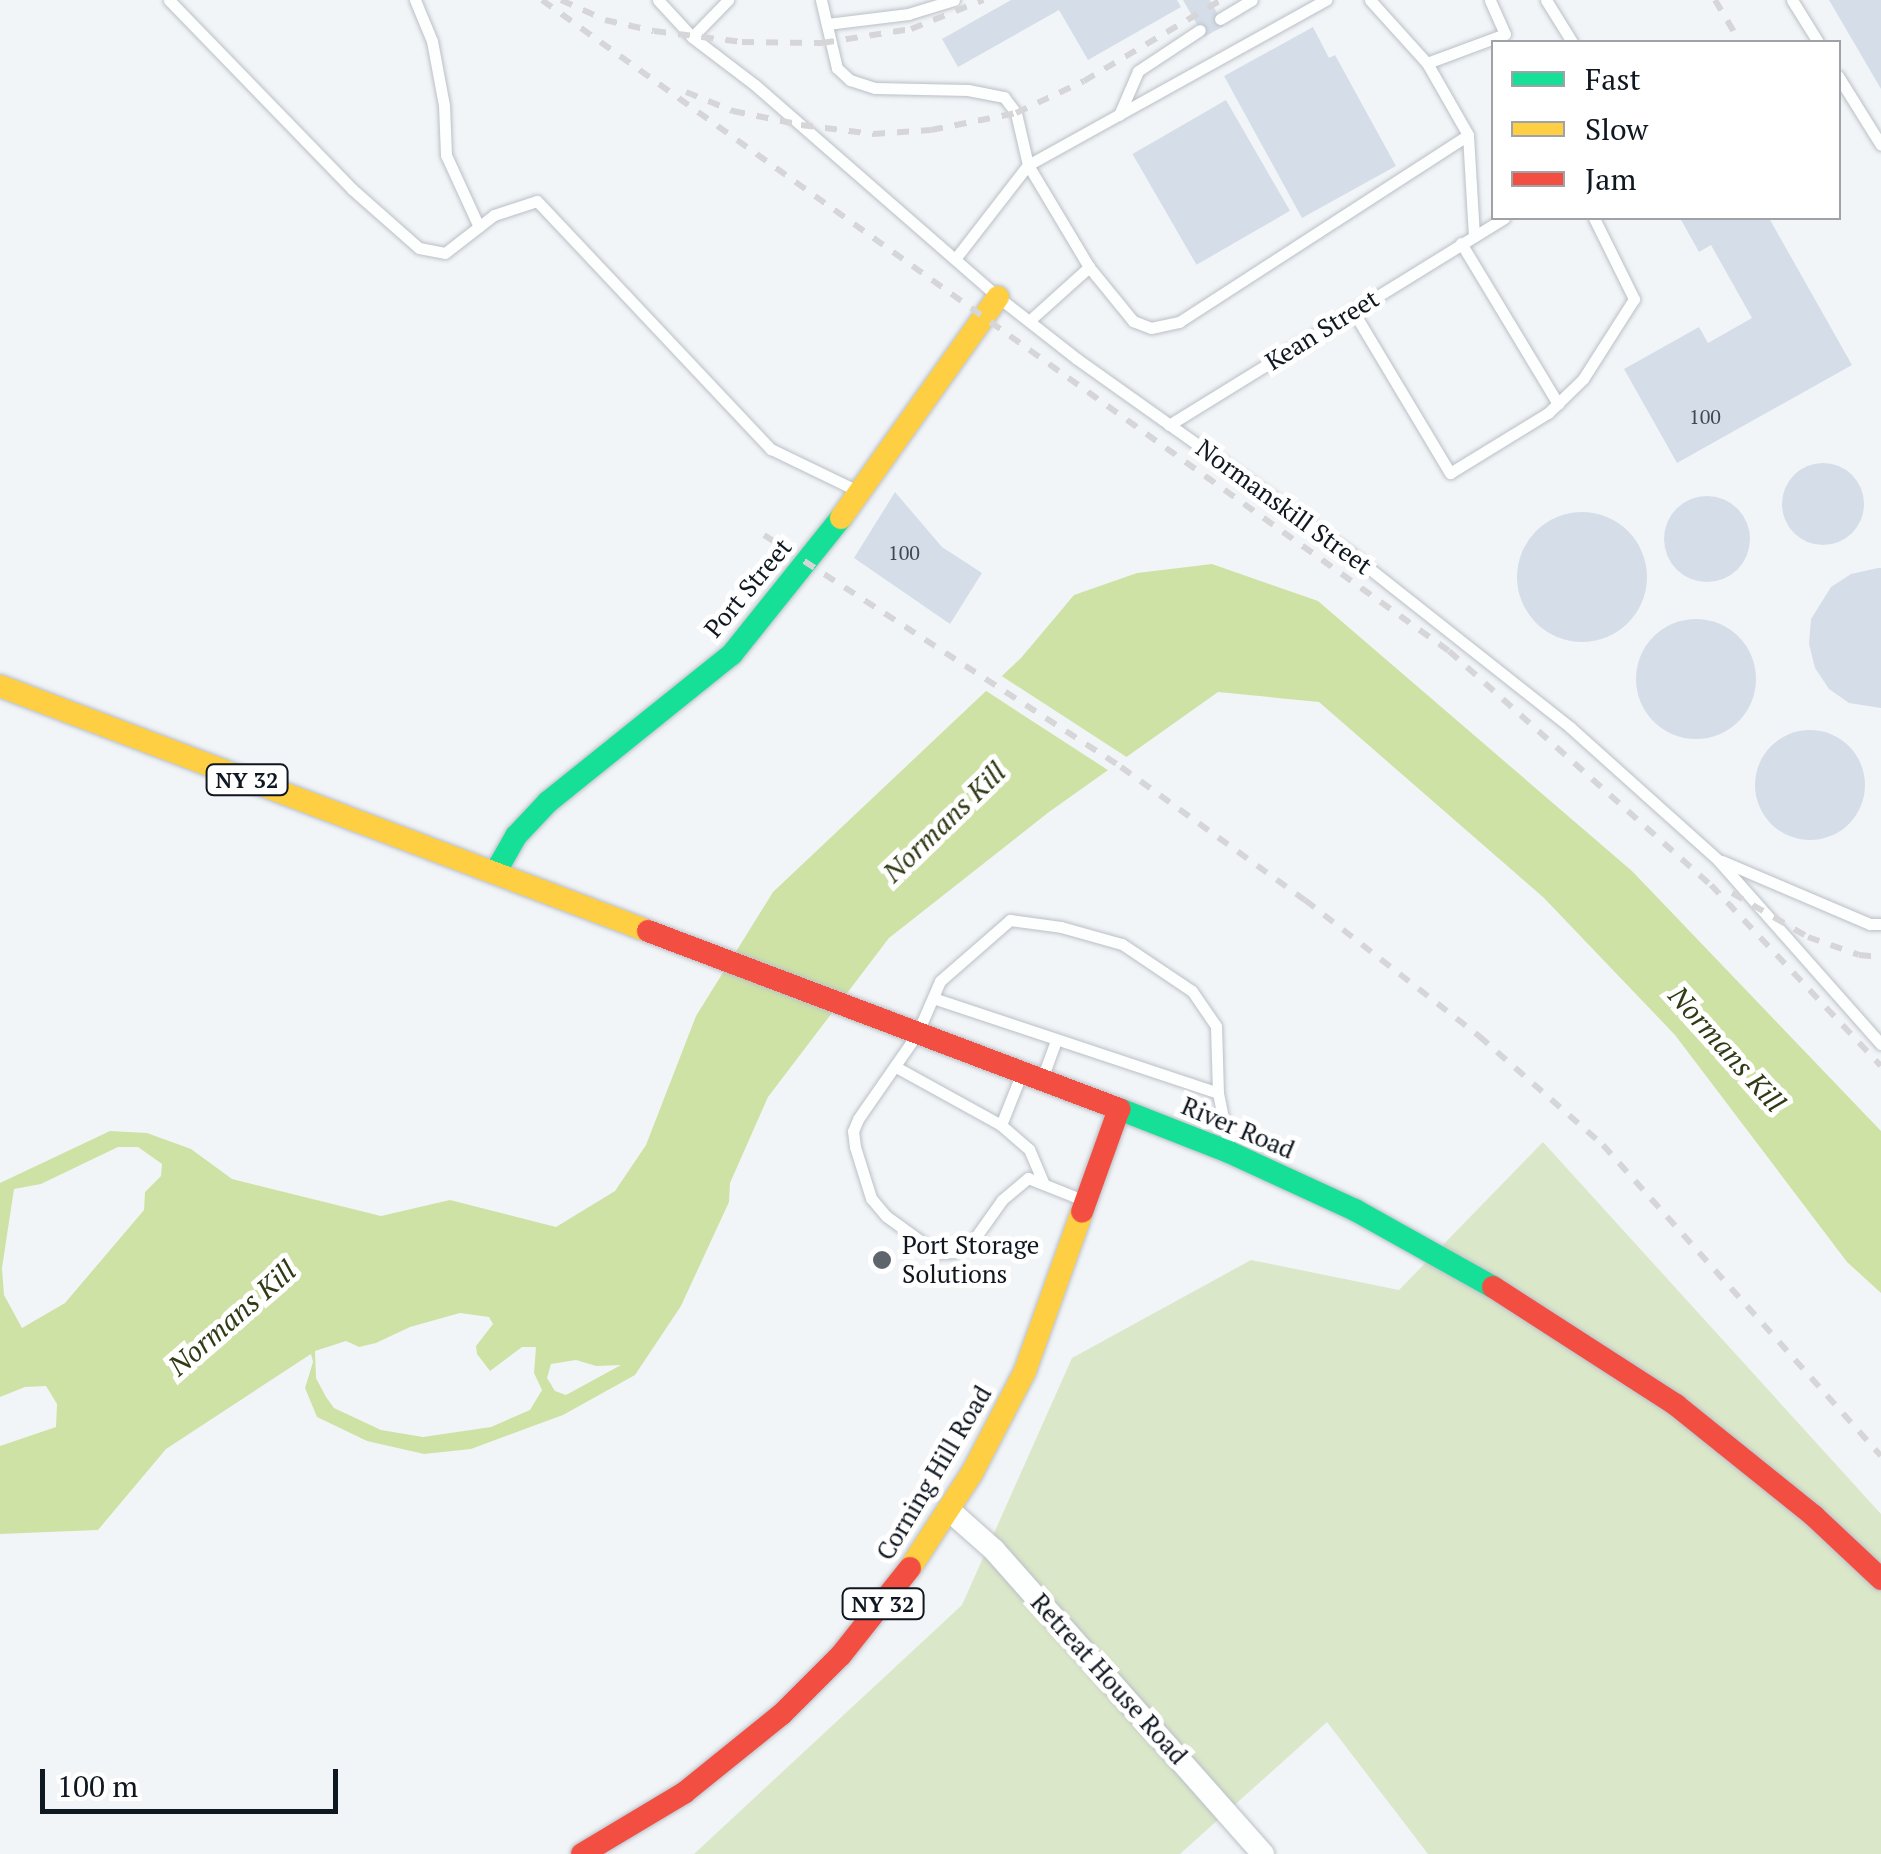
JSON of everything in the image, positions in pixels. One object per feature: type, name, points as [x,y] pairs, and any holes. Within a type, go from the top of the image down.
[{"type":"main road","name":"Port Street","points":[[495,874],[516,836],[548,802],[732,654],[826,539],[998,296]]},
{"type":"main road","name":"NY 32","points":[[0,686],[495,874]]},
{"type":"main road","name":"River Road","points":[[495,874],[1229,1152],[1354,1210],[1466,1270],[1676,1406],[1814,1516],[1881,1579]]},
{"type":"main road","name":"Corning Hill Road","points":[[582,1854],[684,1793],[792,1704],[868,1624],[949,1510],[1025,1370],[1118,1109]]},
{"type":"street","name":"Retreat House Road","points":[[949,1510],[994,1550],[1263,1854]]},
{"type":"lane","points":[[169,0],[352,189],[419,248],[445,254],[494,215],[537,201],[770,449],[858,491]]},
{"type":"lane","points":[[416,0],[432,41],[444,105],[446,156],[480,227]]},
{"type":"lane","name":"Normanskill Street","points":[[658,0],[692,37],[755,85],[1028,321],[1454,632],[1718,860],[1881,1044]]},
{"type":"lane","points":[[692,37],[728,0]]},
{"type":"lane","points":[[821,0],[837,68],[850,80],[875,88],[968,90],[1004,97],[1016,113],[1028,165],[1089,267],[1133,321],[1151,328],[1180,322],[1468,135]]},
{"type":"lane","points":[[828,24],[908,14],[954,0]]},
{"type":"lane","points":[[1220,18],[1252,0]]},
{"type":"lane","points":[[1302,0],[1322,2]]},
{"type":"lane","points":[[1370,0],[1428,62],[1468,135],[1474,236]]},
{"type":"lane","points":[[1490,0],[1508,38]]},
{"type":"lane","points":[[1546,0],[1571,40]]},
{"type":"lane","points":[[1792,0],[1817,40]]},
{"type":"lane","points":[[955,259],[1028,165],[1322,2]]},
{"type":"lane","points":[[1119,115],[1138,71],[1200,30]]},
{"type":"lane","points":[[1428,62],[1491,43]]},
{"type":"lane","points":[[1841,81],[1881,145]]},
{"type":"lane","name":"Kean Street","points":[[1170,425],[1501,220]]},
{"type":"lane","points":[[1353,311],[1450,473],[1558,404],[1583,379],[1634,299],[1595,220]]},
{"type":"lane","points":[[1461,243],[1558,404]]},
{"type":"lane","points":[[1028,321],[1089,267]]},
{"type":"lane","points":[[1718,860],[1870,924],[1881,924]]},
{"type":"lane","points":[[1087,1202],[1028,1178],[1018,1182],[972,1242],[954,1252],[937,1253],[886,1216],[871,1198],[853,1132],[917,1034],[940,982],[1010,920],[1061,927],[1122,944],[1192,991],[1216,1026],[1218,1093],[1229,1152]]},
{"type":"lane","points":[[933,998],[1218,1093]]},
{"type":"lane","points":[[1001,1125],[1056,1040]]},
{"type":"lane","points":[[896,1067],[1001,1125],[1029,1149],[1044,1182]]},
{"type":"shaded area","points":[[1543,1142],[1881,1514],[1881,1854],[1428,1854],[1327,1722],[1180,1854],[694,1854],[962,1605],[1072,1358],[1251,1260],[1399,1290]]},
{"type":"water","name":"Normans Kill","points":[[1212,564],[1318,601],[1632,871],[1881,1131],[1881,1293],[1847,1262],[1675,1035],[1544,898],[1319,702],[1218,692],[1049,812],[889,938],[768,1097],[730,1183],[729,1202],[681,1306],[635,1375],[563,1415],[471,1449],[424,1454],[367,1441],[317,1417],[305,1388],[313,1362],[311,1354],[166,1449],[98,1530],[0,1534],[0,1446],[56,1427],[57,1404],[46,1386],[25,1387],[0,1397],[0,1183],[110,1131],[147,1133],[191,1149],[232,1179],[381,1216],[450,1200],[556,1227],[615,1191],[646,1145],[696,1016],[773,892],[1021,658],[1074,595],[1137,573]],"holes":[[[118,1147],[138,1147],[162,1164],[161,1176],[145,1192],[144,1210],[65,1303],[22,1328],[4,1295],[2,1268],[14,1189],[41,1184]],[[460,1313],[489,1317],[493,1324],[476,1346],[477,1354],[490,1371],[522,1347],[536,1347],[534,1373],[542,1390],[530,1410],[491,1427],[423,1437],[381,1430],[334,1408],[316,1378],[315,1351],[346,1341],[359,1347],[376,1343],[410,1327]],[[576,1360],[596,1366],[621,1365],[566,1395],[555,1391],[547,1378],[551,1364]]]},
{"type":"pier","points":[[997,673],[1130,760],[1119,777],[986,691]]},
{"type":"building","points":[[1011,0],[1177,0],[1181,7],[1088,60],[1059,10],[958,67],[942,39]]},
{"type":"building","points":[[1183,0],[1210,0],[1224,26],[1204,37]]},
{"type":"building","points":[[1829,0],[1881,0],[1881,89]]},
{"type":"building","points":[[1313,27],[1329,58],[1335,55],[1396,166],[1302,218],[1224,76]]},
{"type":"building","points":[[1226,100],[1290,211],[1196,265],[1132,154]]},
{"type":"building","points":[[1681,220],[1770,220],[1852,365],[1677,463],[1624,369],[1699,327],[1708,343],[1752,318],[1711,245],[1699,252]]},
{"type":"building","points":[[1823,463],[1839,466],[1852,475],[1861,488],[1861,520],[1852,533],[1839,542],[1823,545],[1807,542],[1794,533],[1785,520],[1782,504],[1785,488],[1794,475],[1807,466]]},
{"type":"building","points":[[895,492],[942,547],[982,573],[950,624],[854,558]]},
{"type":"building","points":[[1707,496],[1731,503],[1743,515],[1750,539],[1743,563],[1731,575],[1707,582],[1683,575],[1671,563],[1664,539],[1671,515],[1683,503]]},
{"type":"building","points":[[1582,512],[1607,517],[1628,531],[1642,552],[1647,577],[1642,602],[1628,623],[1607,637],[1582,642],[1557,637],[1536,623],[1522,602],[1517,577],[1522,552],[1536,531],[1557,517]]},
{"type":"building","points":[[1881,568],[1881,708],[1849,703],[1829,689],[1815,668],[1809,644],[1811,619],[1831,587],[1851,574]]},
{"type":"building","points":[[1696,619],[1719,624],[1738,637],[1751,656],[1756,679],[1751,702],[1738,721],[1719,734],[1696,739],[1673,734],[1654,721],[1641,702],[1636,679],[1641,656],[1654,637],[1673,624]]},
{"type":"building","points":[[1810,730],[1831,734],[1849,746],[1861,764],[1865,785],[1861,806],[1849,824],[1831,836],[1810,840],[1789,836],[1771,824],[1759,806],[1755,785],[1759,764],[1771,746],[1789,734]]},
{"type":"railway","points":[[542,0],[1449,651],[1711,885],[1881,1066]]},
{"type":"railway","points":[[561,0],[605,20],[654,31],[742,42],[822,43],[911,29],[983,0]]},
{"type":"railway","points":[[686,92],[733,111],[801,125],[873,134],[931,130],[1016,113],[1084,81],[1221,0]]},
{"type":"railway","points":[[1715,0],[1739,40]]},
{"type":"railway","points":[[764,535],[1121,767],[1305,900],[1479,1036],[1603,1145],[1881,1456]]},
{"type":"railway","points":[[1732,893],[1808,937],[1859,955],[1881,957]]},
{"type":"traffic: fast","points":[[495,873],[516,836],[548,802],[732,654],[841,518]]},
{"type":"traffic: fast","points":[[1119,1109],[1229,1152],[1355,1210],[1493,1287]]},
{"type":"traffic: slow","points":[[841,518],[998,297]]},
{"type":"traffic: slow","points":[[0,686],[648,931]]},
{"type":"traffic: slow","points":[[910,1568],[972,1473],[1025,1371],[1082,1212]]},
{"type":"traffic: jam","points":[[648,931],[1119,1109],[1082,1212]]},
{"type":"traffic: jam","points":[[1493,1287],[1676,1405],[1814,1516],[1881,1579]]},
{"type":"traffic: jam","points":[[582,1854],[684,1793],[782,1714],[841,1655],[910,1568]]},
{"type":"place","name":"Port Storage Solutions","points":[[882,1260]]}]
